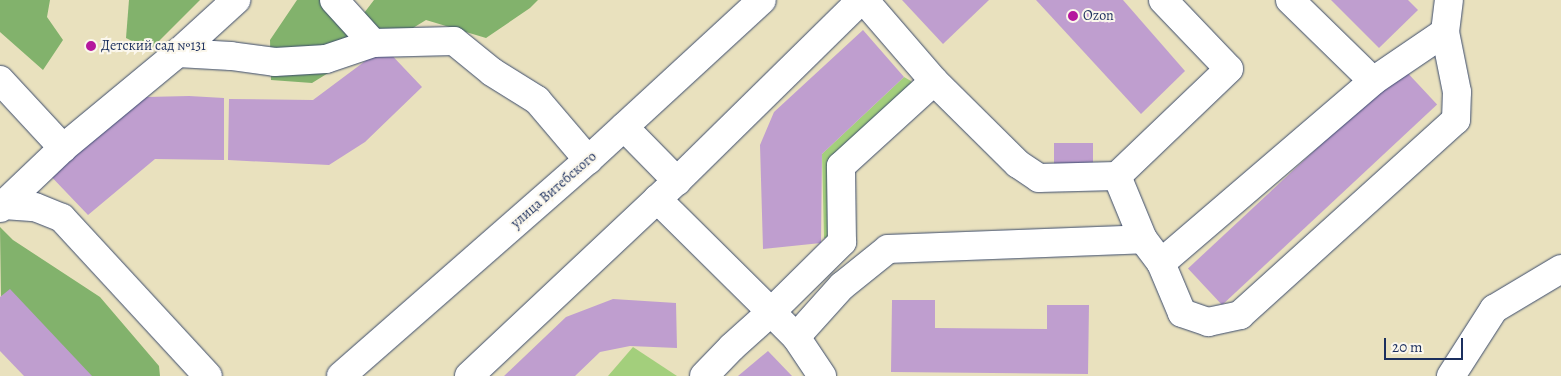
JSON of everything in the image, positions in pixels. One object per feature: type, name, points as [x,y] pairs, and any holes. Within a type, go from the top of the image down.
[{"type":"street","points":[[2,207],[63,148],[178,53],[236,0]]},
{"type":"street","points":[[334,0],[373,43]]},
{"type":"street","name":"улица Витебского","points":[[341,376],[588,160],[762,0]]},
{"type":"street","points":[[468,376],[667,190],[862,0],[934,81],[1018,164],[1039,178],[1117,176],[1229,69],[1162,0]]},
{"type":"street","points":[[1290,0],[1373,81]]},
{"type":"street","points":[[1117,176],[1143,239],[1161,263],[1182,313],[1208,322],[1240,315],[1456,120],[1457,92],[1446,32],[1449,0]]},
{"type":"street","points":[[1161,263],[1373,81],[1446,32]]},
{"type":"street","points":[[178,53],[231,56],[275,62],[326,58],[373,43],[454,41],[492,72],[537,100],[588,160]]},
{"type":"street","points":[[0,80],[63,148]]},
{"type":"street","points":[[704,376],[842,242],[841,166],[934,81]]},
{"type":"street","points":[[624,127],[667,190],[771,312],[796,337],[822,376]]},
{"type":"street","points":[[2,207],[35,207],[62,218],[208,376]]},
{"type":"street","points":[[796,337],[842,286],[888,249],[1143,239]]},
{"type":"street","points":[[1452,376],[1494,309],[1561,269]]},
{"type":"green space","points":[[0,0],[50,0],[47,17],[63,40],[43,70],[0,32]]},
{"type":"green space","points":[[129,0],[200,0],[150,50],[126,38]]},
{"type":"green space","points":[[297,0],[336,0],[361,17],[374,0],[538,0],[530,8],[486,38],[426,20],[395,39],[374,26],[375,44],[312,83],[271,80],[270,40]]},
{"type":"green space","points":[[904,77],[911,81],[918,94],[833,164],[838,242],[824,238],[822,154]]},
{"type":"green space","points":[[0,227],[13,240],[100,297],[159,366],[160,376],[89,376],[1,296]]},
{"type":"green space","points":[[633,347],[677,376],[608,376]]},
{"type":"building","points":[[902,0],[989,0],[943,44]]},
{"type":"building","points":[[1036,0],[1123,0],[1185,71],[1141,114]]},
{"type":"building","points":[[1331,0],[1408,0],[1418,10],[1379,48]]},
{"type":"building","points":[[863,30],[904,77],[822,154],[821,243],[763,249],[760,145],[774,112]]},
{"type":"building","points":[[384,47],[422,87],[365,142],[329,165],[228,160],[229,99],[313,100]]},
{"type":"building","points":[[1403,68],[1437,105],[1222,305],[1188,269]]},
{"type":"building","points":[[189,96],[224,98],[224,160],[155,159],[88,215],[44,169],[146,97]]},
{"type":"building","points":[[1054,143],[1093,143],[1093,166],[1054,166]]},
{"type":"building","points":[[10,289],[92,376],[24,376],[0,351],[0,297]]},
{"type":"building","points":[[613,299],[676,303],[677,348],[630,346],[600,352],[575,376],[504,376],[566,317]]},
{"type":"building","points":[[892,300],[935,300],[935,328],[1047,329],[1047,305],[1089,305],[1088,374],[891,372]]},
{"type":"building","points":[[768,351],[792,376],[738,376]]},
{"type":"place","name":"Ozon","points":[[1073,16]]},
{"type":"place","name":"Детский сад №131","points":[[91,46]]}]
